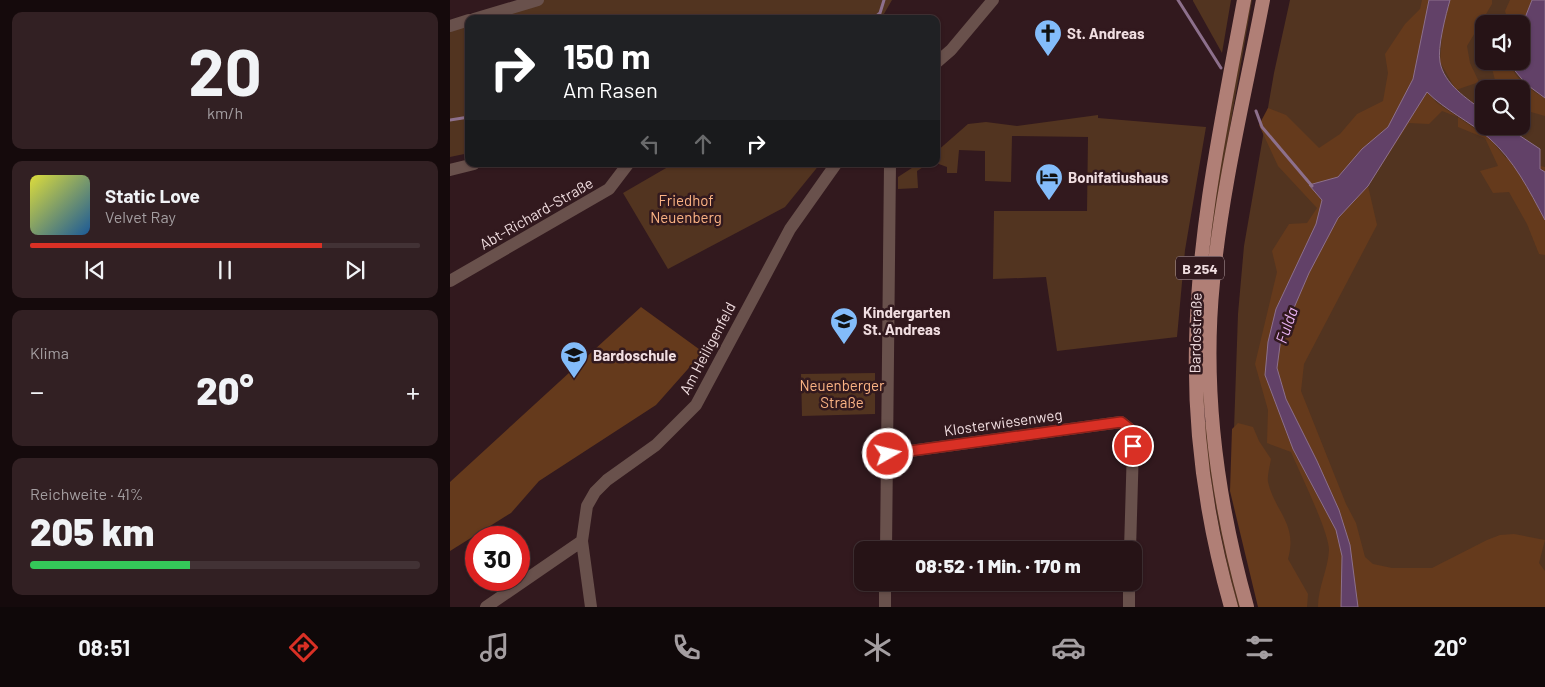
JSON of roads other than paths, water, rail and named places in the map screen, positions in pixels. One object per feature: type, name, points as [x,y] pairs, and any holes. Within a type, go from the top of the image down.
[{"type":"main road","name":"Bardostraße","points":[[1231,607],[1206,493],[1200,452],[1196,345],[1205,227],[1244,0]]},
{"type":"main road","name":"Bardostraße","points":[[1247,607],[1221,491],[1210,369],[1213,283],[1229,163],[1263,0]]},
{"type":"street","points":[[487,15],[538,0]]},
{"type":"street","points":[[940,60],[951,50],[993,0]]},
{"type":"street","points":[[450,26],[465,21]]},
{"type":"street","points":[[450,170],[465,166]]},
{"type":"street","name":"Abt-Richard-Straße","points":[[450,281],[609,189],[626,167]]},
{"type":"street","name":"Am Heiligenfeld","points":[[591,607],[582,540],[587,506],[595,492],[607,480],[656,445],[696,405],[790,229],[836,167]]},
{"type":"street","points":[[886,541],[888,167]]},
{"type":"street","name":"Klosterwiesenweg","points":[[888,454],[1121,422],[1131,430],[1133,446],[1130,541]]},
{"type":"street","points":[[486,607],[582,540]]},
{"type":"street","points":[[884,607],[885,591]]},
{"type":"street","points":[[1129,591],[1129,607]]},
{"type":"water","name":"Fulda","points":[[1429,0],[1450,0],[1442,31],[1440,62],[1442,70],[1451,84],[1475,104],[1475,128],[1427,92],[1368,186],[1338,218],[1309,273],[1281,338],[1277,368],[1286,399],[1339,510],[1350,545],[1358,607],[1341,607],[1342,556],[1336,530],[1293,449],[1265,375],[1268,342],[1276,309],[1316,224],[1322,200],[1309,185],[1338,177],[1362,149],[1388,127],[1413,79]]},
{"type":"water","points":[[1532,0],[1545,0],[1545,98],[1530,87],[1530,80],[1523,80],[1514,70],[1530,70],[1530,15],[1526,15]]},
{"type":"water","points":[[1485,135],[1519,135],[1540,149],[1540,169],[1545,172],[1545,220],[1520,176],[1506,156]]},
{"type":"waterway","points":[[878,15],[884,0]]},
{"type":"waterway","points":[[1178,0],[1221,68]]},
{"type":"waterway","points":[[1256,111],[1262,127],[1312,186]]},
{"type":"waterway","points":[[450,120],[465,118]]},
{"type":"place","name":"St. Andreas","points":[[1048,57]]},
{"type":"place","name":"Bonifatiushaus","points":[[1049,201]]},
{"type":"place","name":"Kindergarten St. Andreas","points":[[844,345]]},
{"type":"place","name":"Bardoschule","points":[[574,379]]},
{"type":"park label","name":"Friedhof Neuenberg","points":[[686,208]]},
{"type":"park label","name":"Neuenberger Straße","points":[[842,394]]}]
